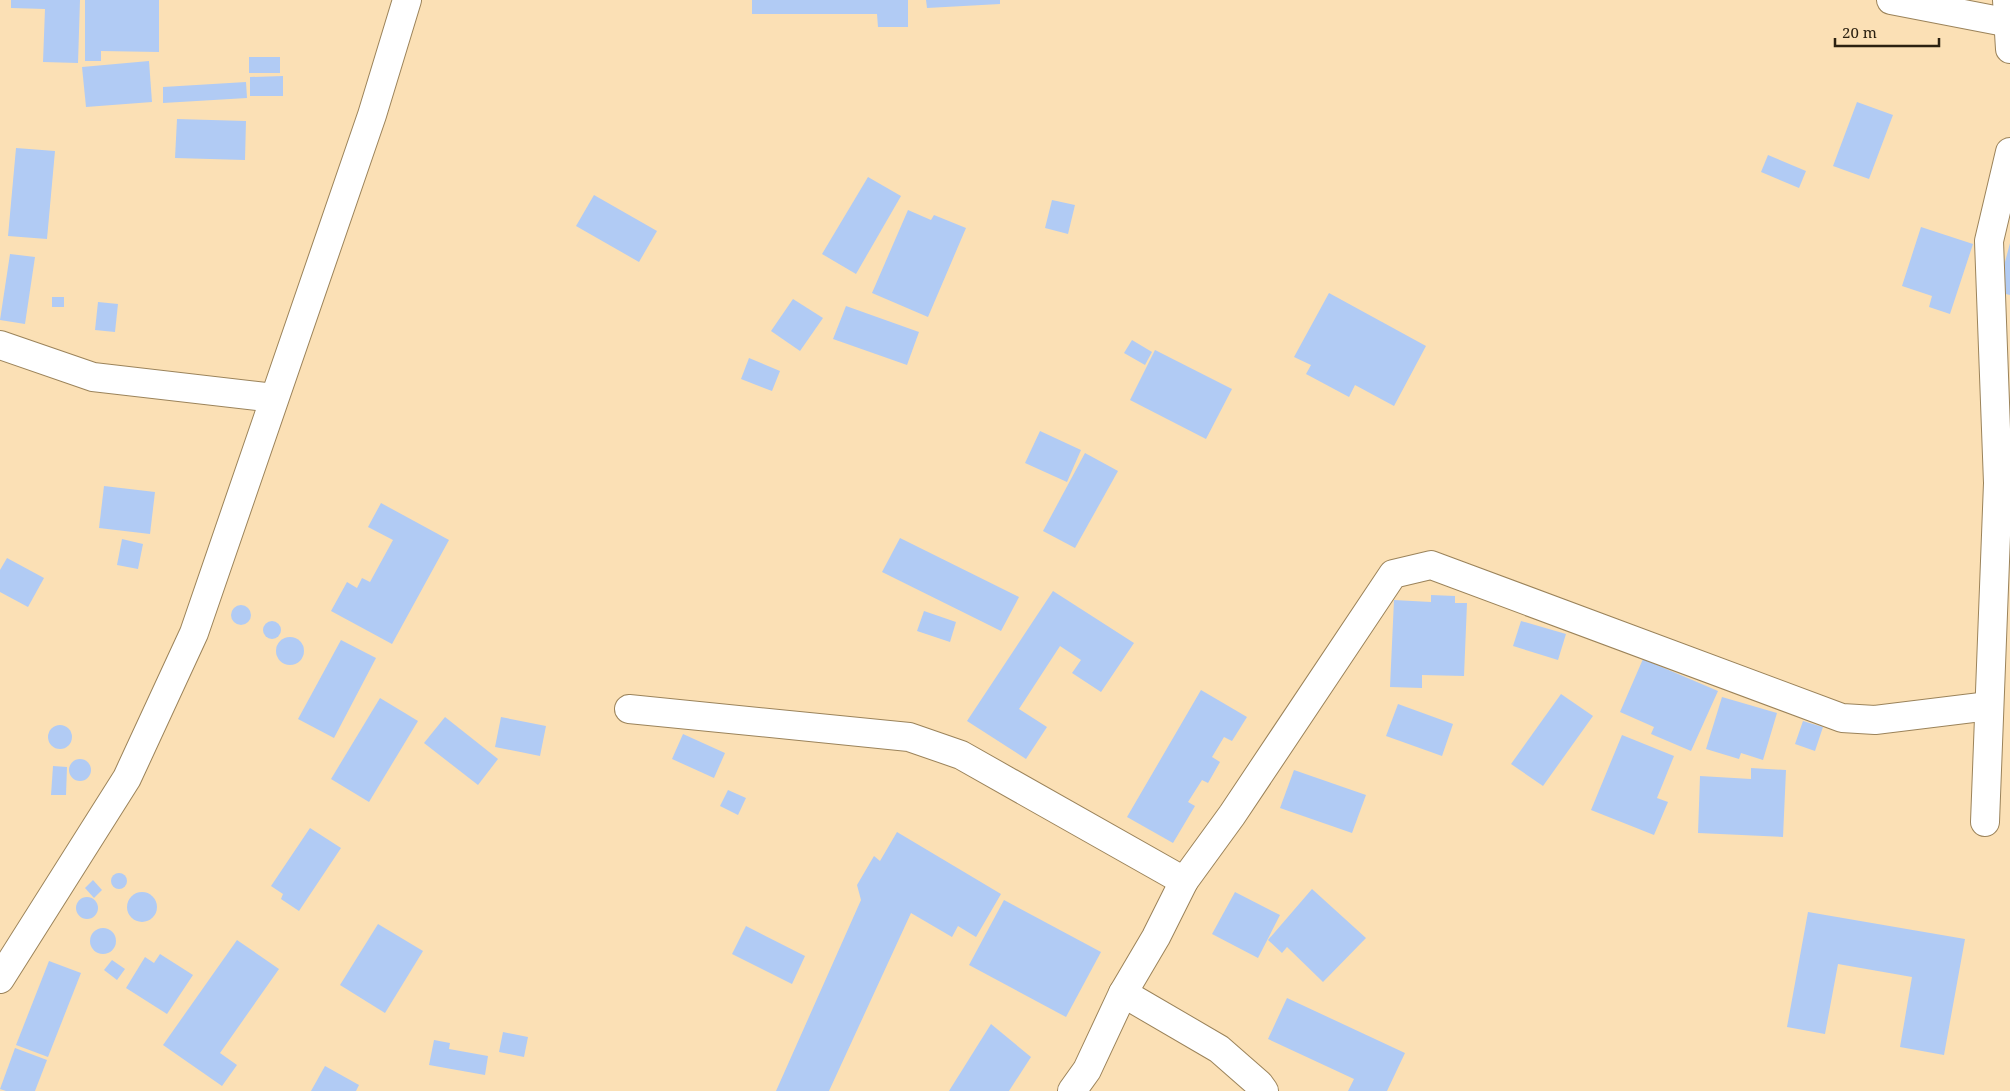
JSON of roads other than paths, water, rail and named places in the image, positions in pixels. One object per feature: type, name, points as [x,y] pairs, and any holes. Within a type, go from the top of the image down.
[{"type":"street","points":[[0,979],[132,769],[194,633],[372,116],[407,0]]},
{"type":"street","points":[[1891,0],[2009,24]]},
{"type":"street","points":[[1985,822],[1998,483],[1989,241],[2010,152]]},
{"type":"street","points":[[0,345],[92,377],[274,398]]},
{"type":"street","points":[[1072,1091],[1087,1070],[1123,993],[1156,936],[1184,881],[1232,815],[1393,574],[1431,565],[1842,718],[1876,720],[1989,706]]},
{"type":"street","points":[[629,709],[909,737],[962,755],[1184,881]]},
{"type":"street","points":[[1123,993],[1219,1049],[1259,1084],[1264,1091]]}]
